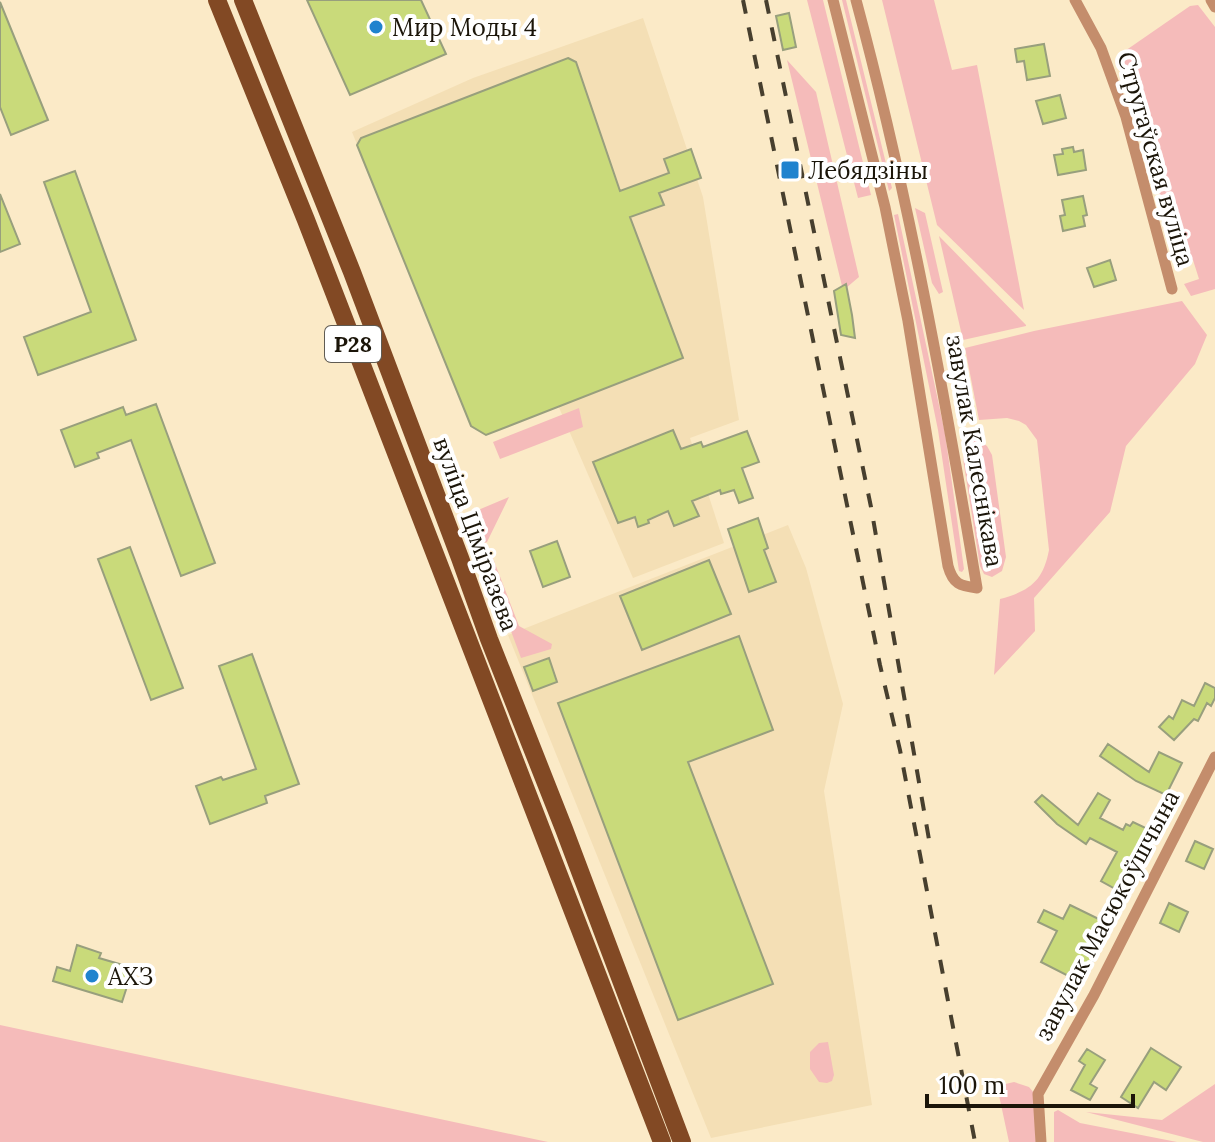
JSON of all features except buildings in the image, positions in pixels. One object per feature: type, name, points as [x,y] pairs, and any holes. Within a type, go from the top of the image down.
[{"type":"main road","name":"вуліца Ціміразева","points":[[217,0],[306,220],[662,1142]]},
{"type":"main road","name":"вуліца Ціміразева","points":[[243,0],[352,272],[682,1142]]},
{"type":"street","name":"завулак Калеснікава","points":[[833,0],[885,207],[908,321],[948,566],[953,580],[960,586],[977,588],[948,416],[884,106],[856,0]]},
{"type":"street","name":"Стругаўская вуліца","points":[[1075,0],[1101,48],[1126,117],[1172,289]]},
{"type":"street","points":[[1211,0],[1215,7]]},
{"type":"street","name":"завулак Масюкоўшчына","points":[[1041,1142],[1038,1094],[1094,995],[1215,757]]},
{"type":"shaded area","points":[[807,0],[823,0],[871,195],[858,198]]},
{"type":"shaded area","points":[[842,0],[846,0],[892,188],[889,191]]},
{"type":"shaded area","points":[[882,0],[934,0],[952,70],[977,65],[1024,310],[937,225]]},
{"type":"shaded area","points":[[1198,5],[1215,27],[1215,289],[1191,296],[1184,284],[1199,279],[1193,260],[1177,264],[1145,137],[1118,65],[1122,53],[1190,6]]},
{"type":"shaded area","points":[[643,18],[703,197],[739,420],[690,438],[724,543],[633,578],[557,403],[486,435],[471,426],[352,132],[473,78]]},
{"type":"shaded area","points":[[787,60],[816,92],[859,277],[846,288],[842,286]]},
{"type":"shaded area","points":[[915,208],[925,213],[943,292],[939,294],[932,283]]},
{"type":"shaded area","points":[[898,214],[945,433],[962,572],[959,571],[938,430],[894,215]]},
{"type":"shaded area","points":[[939,236],[1026,325],[1026,326],[963,340]]},
{"type":"shaded area","points":[[1182,301],[1207,335],[1195,364],[1126,446],[1110,512],[1034,598],[1035,631],[994,675],[1000,599],[1033,584],[1043,570],[1049,550],[1037,440],[1019,421],[1007,418],[979,420],[965,348]]},
{"type":"shaded area","points":[[579,408],[583,427],[500,459],[493,442]]},
{"type":"shaded area","points":[[976,439],[987,446],[992,455],[1006,557],[1002,571],[992,577],[984,574],[980,566],[963,459],[965,446]]},
{"type":"shaded area","points":[[509,497],[487,542],[475,546],[467,525],[468,517]]},
{"type":"shaded area","points":[[788,525],[806,568],[843,704],[824,791],[872,1105],[711,1138],[508,635]]},
{"type":"shaded area","points":[[489,548],[519,626],[552,644],[551,649],[521,658],[481,550]]},
{"type":"shaded area","points":[[0,1025],[548,1142],[0,1142]]},
{"type":"shaded area","points":[[828,1042],[834,1075],[832,1081],[827,1083],[819,1082],[810,1069],[810,1052],[819,1043]]},
{"type":"shaded area","points":[[1014,1082],[1029,1087],[1034,1093],[1036,1142],[1009,1142],[997,1086]]},
{"type":"shaded area","points":[[1215,1084],[1215,1142],[1203,1142],[1086,1112],[1162,1120]]},
{"type":"shaded area","points":[[1058,1110],[1080,1123],[1177,1142],[1054,1142],[1054,1112]]},
{"type":"railway","points":[[743,0],[900,750],[975,1142]]},
{"type":"railway","points":[[766,0],[871,507],[931,851]]},
{"type":"place","name":"Мир Моды 4","points":[[376,27]]},
{"type":"place","name":"Лебядзіны","points":[[790,170]]},
{"type":"place","name":"АХЗ","points":[[92,976]]}]
